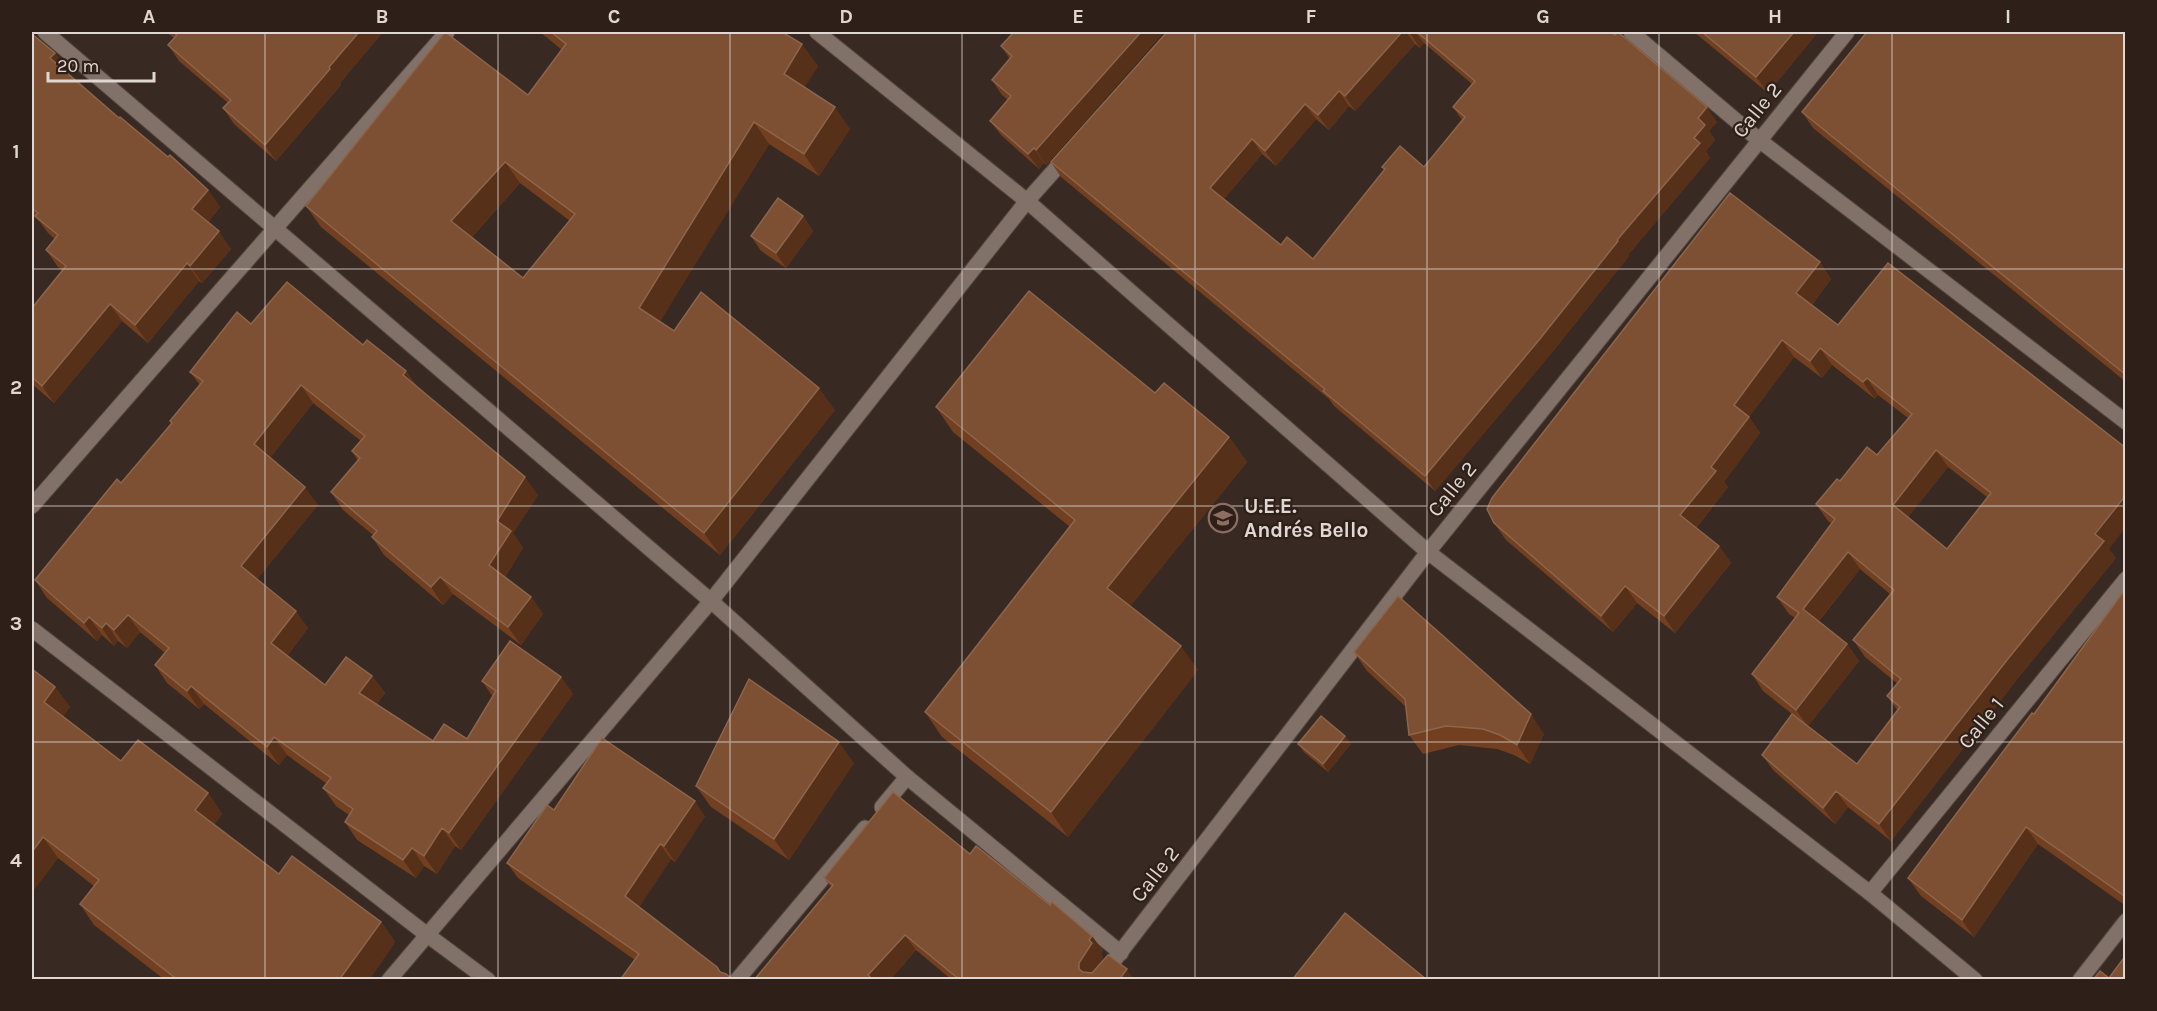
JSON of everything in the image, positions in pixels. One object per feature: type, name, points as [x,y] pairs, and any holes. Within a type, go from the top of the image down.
[{"type":"street","points":[[45,32],[711,601],[907,777],[1121,953]]},
{"type":"street","points":[[32,506],[447,32]]},
{"type":"street","points":[[817,32],[1027,201],[1428,552],[1870,893],[1975,980]]},
{"type":"street","points":[[1631,32],[1759,140],[2126,422]]},
{"type":"street","name":"Calle 2","points":[[1099,980],[1428,552],[1847,32]]},
{"type":"street","points":[[389,980],[711,601],[1027,201],[1074,148]]},
{"type":"street","name":"Calle 1","points":[[1870,893],[2126,579]]},
{"type":"street","points":[[32,629],[488,980]]},
{"type":"street","points":[[737,980],[907,777]]},
{"type":"street","points":[[2080,980],[2126,921]]},
{"type":"building","points":[[173,32],[359,32],[265,145],[223,108],[231,100],[168,45],[177,35]]},
{"type":"building","points":[[445,32],[528,95],[566,44],[551,32],[782,32],[802,44],[784,74],[835,107],[804,154],[754,122],[639,308],[674,331],[701,292],[819,388],[704,533],[306,206]],"holes":[[[505,162],[575,214],[523,278],[451,221]]]},
{"type":"building","points":[[1014,32],[1141,32],[1036,150],[1034,148],[1028,154],[990,121],[1011,96],[992,80],[1012,56],[1001,46]]},
{"type":"building","points":[[1167,32],[1402,32],[1345,96],[1339,91],[1318,115],[1305,104],[1265,151],[1252,139],[1210,188],[1281,245],[1287,237],[1313,259],[1385,169],[1382,167],[1400,146],[1424,167],[1465,117],[1453,107],[1475,81],[1417,32],[1610,32],[1615,35],[1618,32],[1707,107],[1698,118],[1705,125],[1694,138],[1700,143],[1617,240],[1539,340],[1425,476],[1323,391],[1325,389],[1051,162]]},
{"type":"building","points":[[1702,32],[1794,32],[1756,77]]},
{"type":"building","points":[[1867,32],[2126,32],[2126,375],[1802,112]]},
{"type":"building","points":[[32,34],[55,53],[50,58],[119,118],[168,157],[170,155],[208,190],[192,209],[219,231],[190,266],[187,263],[135,325],[110,304],[42,386],[32,377],[32,308],[66,266],[46,250],[58,235],[35,216],[38,213],[32,208]]},
{"type":"building","points":[[1730,193],[1820,262],[1796,293],[1838,325],[1888,263],[2126,448],[2126,495],[2095,534],[2104,541],[2007,660],[1879,824],[1836,791],[1823,808],[1762,755],[1792,714],[1857,764],[1900,707],[1887,696],[1901,679],[1853,640],[1894,590],[1848,552],[1803,609],[1847,644],[1796,710],[1752,674],[1799,613],[1777,597],[1835,519],[1816,504],[1837,479],[1840,481],[1867,447],[1877,455],[1912,414],[1867,378],[1863,382],[1820,348],[1810,361],[1782,340],[1734,405],[1749,417],[1711,467],[1716,471],[1680,515],[1719,546],[1664,616],[1625,586],[1601,616],[1494,523],[1487,509],[1492,498]],"holes":[[[1936,450],[1991,493],[1947,549],[1893,505]]]},
{"type":"building","points":[[778,198],[803,216],[776,253],[751,236]]},
{"type":"building","points":[[287,282],[363,345],[367,340],[406,371],[403,375],[525,477],[497,521],[511,531],[489,565],[531,597],[508,627],[440,577],[431,587],[372,537],[377,531],[331,492],[360,458],[352,451],[365,436],[301,385],[254,444],[305,487],[241,566],[296,611],[271,643],[325,685],[346,657],[372,676],[359,693],[433,741],[444,724],[467,739],[496,691],[482,681],[510,641],[561,677],[449,833],[442,828],[424,856],[412,848],[403,860],[345,822],[353,809],[323,788],[331,778],[274,737],[267,747],[191,686],[187,691],[155,665],[169,648],[128,615],[114,630],[106,623],[102,628],[89,617],[84,623],[35,580],[117,479],[121,483],[172,423],[170,421],[203,381],[190,372],[237,312],[251,324]]},
{"type":"building","points":[[1029,291],[1155,393],[1164,383],[1229,437],[1107,588],[1181,646],[1051,812],[925,712],[1075,520],[936,407]]},
{"type":"building","points":[[2126,588],[2126,897],[2026,827],[1962,920],[1908,878],[2032,713],[2034,714]]},
{"type":"building","points":[[1398,596],[1531,714],[1517,745],[1500,735],[1483,729],[1446,726],[1409,735],[1405,699],[1354,652]]},
{"type":"building","points":[[32,669],[55,687],[44,702],[121,761],[138,740],[208,793],[195,810],[279,874],[292,856],[381,922],[339,980],[178,980],[80,904],[99,880],[43,837],[32,852]]},
{"type":"building","points":[[749,679],[839,742],[774,839],[696,786]]},
{"type":"building","points":[[1321,716],[1345,736],[1323,764],[1298,744]]},
{"type":"building","points":[[602,738],[695,801],[664,846],[660,844],[625,896],[733,980],[620,980],[639,954],[507,863],[547,805],[554,810]]},
{"type":"building","points":[[893,792],[970,854],[976,846],[1050,905],[1052,902],[1092,936],[1089,940],[1092,943],[1079,963],[1079,969],[1092,973],[1108,955],[1127,969],[1119,980],[960,980],[905,935],[868,975],[873,980],[754,980],[833,885],[824,878]]},
{"type":"building","points":[[1345,913],[1427,980],[1292,980]]},
{"type":"building","points":[[2126,955],[2126,980],[2093,980],[2100,971],[2109,978]]},
{"type":"place","name":"U.E.E. Andrés Bello","points":[[1223,518]]}]
